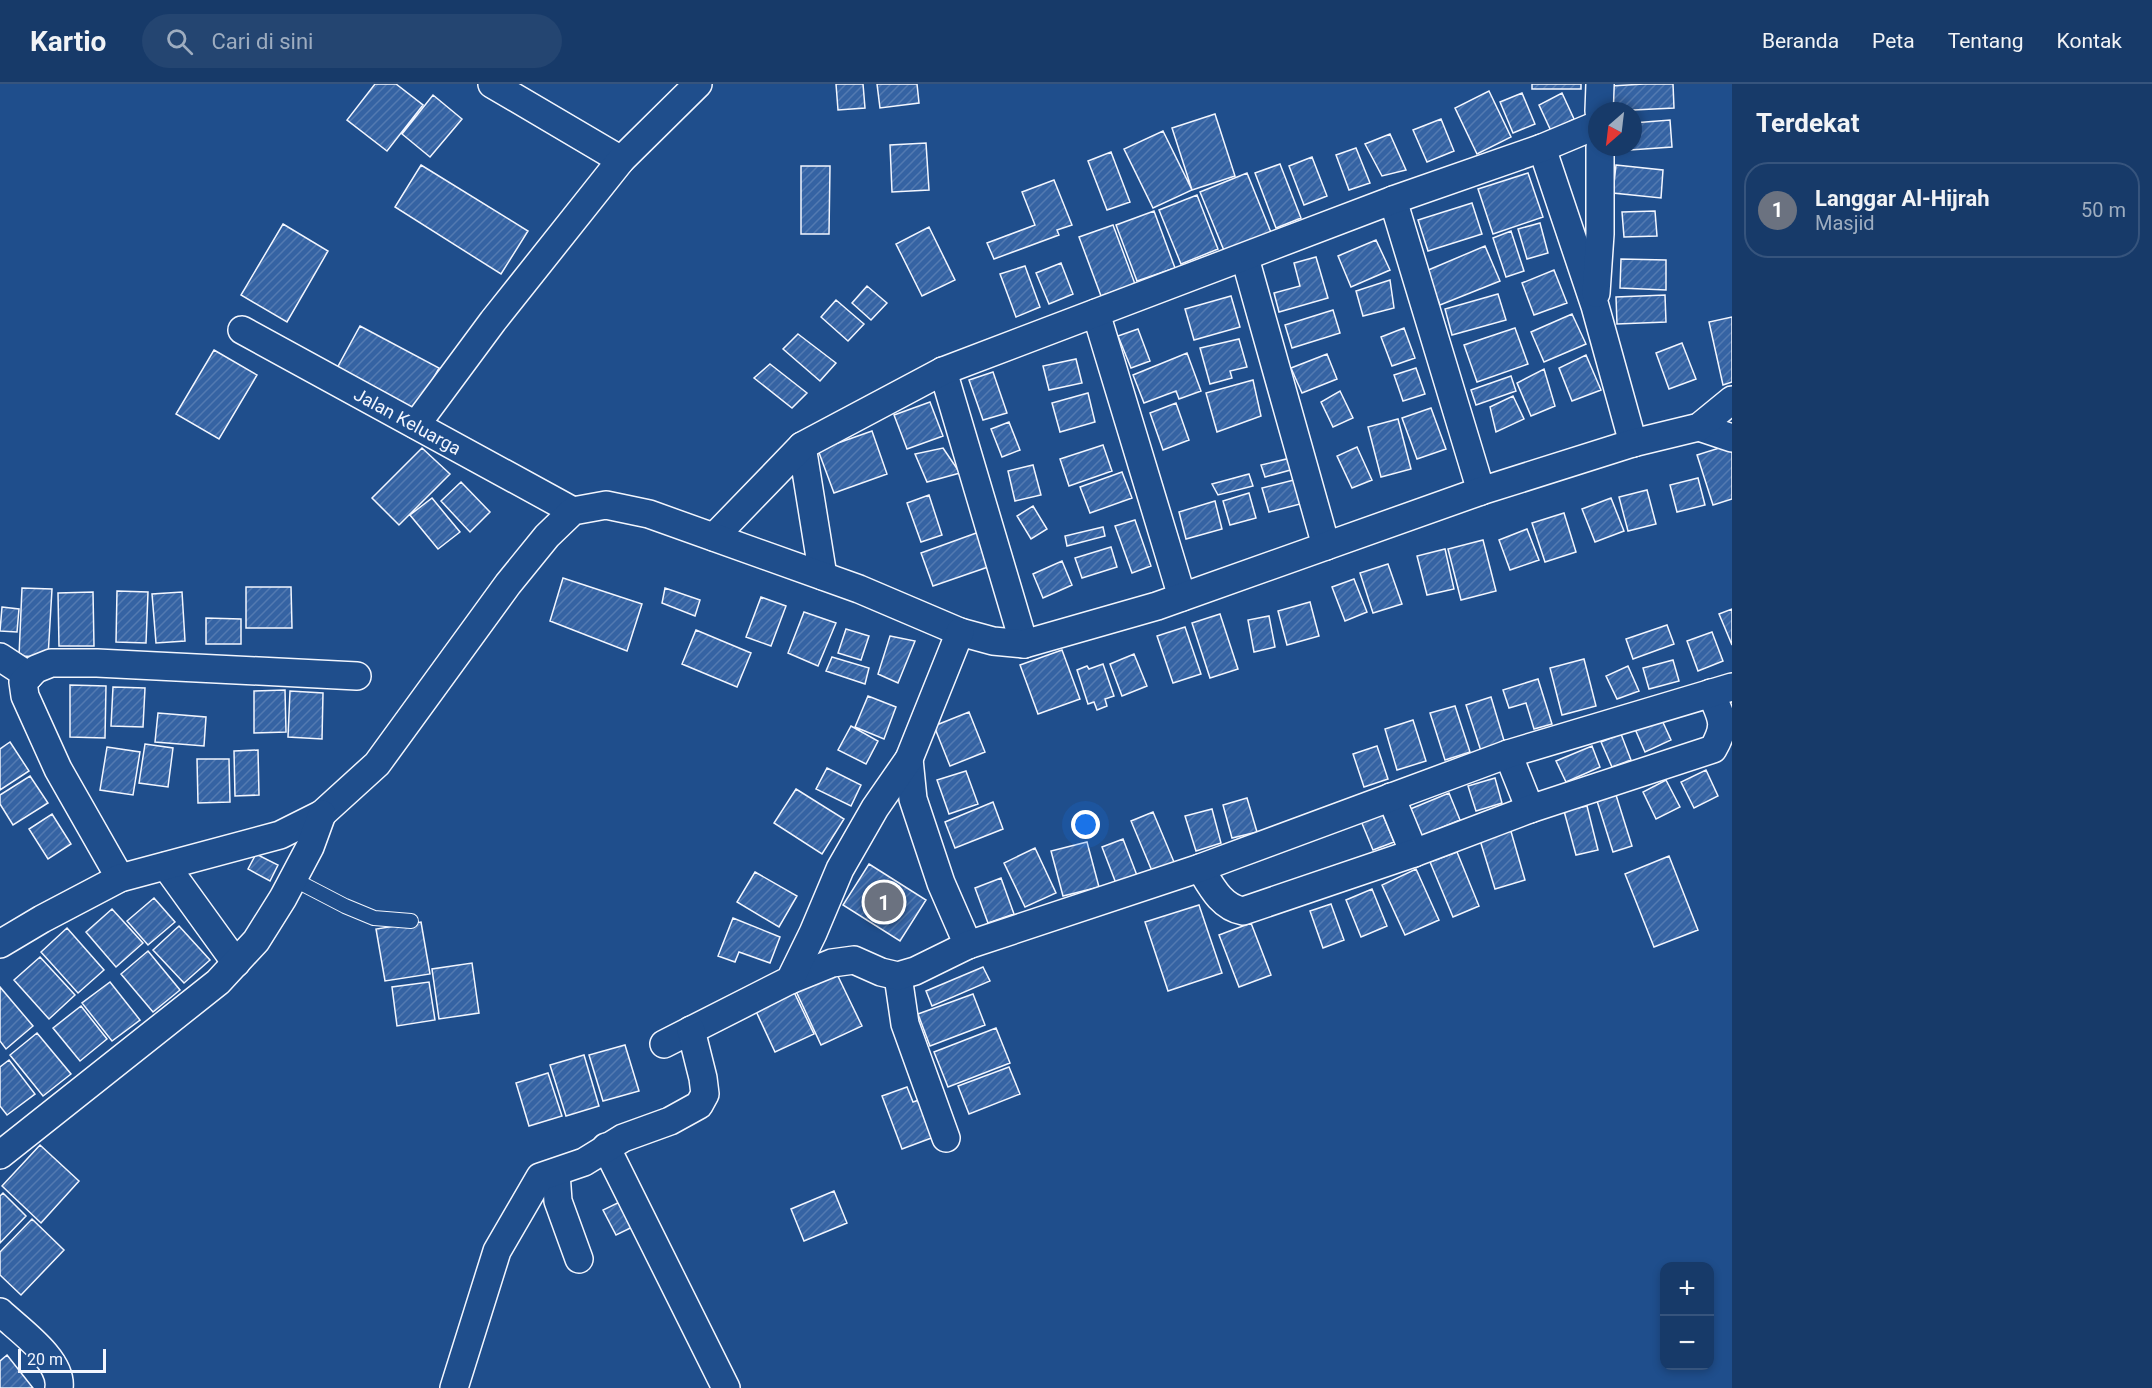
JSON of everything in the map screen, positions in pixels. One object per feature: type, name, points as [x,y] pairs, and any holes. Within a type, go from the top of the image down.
[{"type":"street","points":[[492,84],[621,160]]},
{"type":"street","points":[[416,425],[493,321],[621,160],[698,84]]},
{"type":"street","points":[[1599,102],[1600,84]]},
{"type":"street","points":[[714,537],[801,446],[943,371],[1393,200],[1542,148],[1588,129]]},
{"type":"street","points":[[1542,148],[1595,306],[1633,443]]},
{"type":"street","points":[[1595,306],[1600,234],[1599,156]]},
{"type":"street","points":[[1393,200],[1481,491]]},
{"type":"street","points":[[1245,258],[1326,546]]},
{"type":"street","points":[[1096,313],[1182,597]]},
{"type":"street","name":"Jalan Keluarga","points":[[242,330],[573,511]]},
{"type":"street","points":[[943,371],[1024,644]]},
{"type":"street","points":[[0,944],[120,878],[280,835],[322,814],[377,764],[508,584],[548,536],[573,511],[606,505],[649,514],[859,589],[960,632],[1024,644],[1182,597],[1481,491],[1633,443],[1699,427],[1732,400]]},
{"type":"street","points":[[1699,427],[1732,438]]},
{"type":"street","points":[[801,446],[823,576]]},
{"type":"street","points":[[790,980],[840,869],[875,808],[909,759],[960,632]]},
{"type":"street","points":[[0,657],[29,676]]},
{"type":"street","points":[[120,878],[58,769],[25,696],[23,682],[36,669],[51,663],[97,663],[357,676]]},
{"type":"street","points":[[664,1044],[790,980],[832,963],[854,960],[881,972],[898,976],[915,971],[968,945],[1200,868],[1508,754],[1722,690],[1722,733],[1713,749],[1530,808],[1414,853],[1243,912],[1223,902],[1200,868]]},
{"type":"street","points":[[1508,754],[1530,808]]},
{"type":"street","points":[[909,759],[913,799],[941,883],[968,945]]},
{"type":"street","points":[[1391,797],[1414,853]]},
{"type":"street","points":[[0,1155],[218,982],[236,963],[256,941],[293,879],[310,847],[322,814]]},
{"type":"street","points":[[166,866],[236,963]]},
{"type":"street","points":[[898,976],[905,1024],[946,1138]]},
{"type":"street","points":[[454,1388],[497,1251],[540,1177],[584,1162],[623,1138],[670,1121],[699,1105],[705,1094],[691,1030]]},
{"type":"street","points":[[606,1147],[726,1388]]},
{"type":"street","points":[[556,1173],[558,1201],[579,1259]]},
{"type":"street","points":[[0,1312],[54,1363],[60,1381],[59,1388]]},
{"type":"lane","points":[[293,879],[374,918],[411,921]]},
{"type":"building","points":[[375,84],[396,84],[423,105],[387,151],[347,120]]},
{"type":"building","points":[[836,84],[863,84],[865,108],[838,110]]},
{"type":"building","points":[[877,84],[917,84],[919,103],[880,108]]},
{"type":"building","points":[[1532,84],[1581,84],[1581,89],[1532,89]]},
{"type":"building","points":[[1673,84],[1674,108],[1642,110],[1642,102],[1612,102],[1611,86]]},
{"type":"building","points":[[1489,91],[1511,137],[1477,154],[1455,108]]},
{"type":"building","points":[[1522,93],[1535,124],[1513,133],[1500,102]]},
{"type":"building","points":[[1562,93],[1574,119],[1551,131],[1539,105]]},
{"type":"building","points":[[433,95],[462,119],[430,157],[402,134]]},
{"type":"building","points":[[1215,114],[1235,176],[1192,190],[1172,128]]},
{"type":"building","points":[[1441,119],[1454,151],[1427,162],[1413,130]]},
{"type":"building","points":[[1670,120],[1672,147],[1642,149],[1642,122]]},
{"type":"building","points":[[1163,131],[1192,190],[1153,208],[1124,149]]},
{"type":"building","points":[[1390,134],[1406,170],[1382,176],[1365,144]]},
{"type":"building","points":[[926,143],[929,190],[892,192],[890,145]]},
{"type":"building","points":[[1356,148],[1370,183],[1349,190],[1336,155]]},
{"type":"building","points":[[1111,152],[1130,202],[1107,210],[1088,161]]},
{"type":"building","points":[[1312,157],[1327,196],[1304,205],[1289,166]]},
{"type":"building","points":[[1280,164],[1301,218],[1276,228],[1255,173]]},
{"type":"building","points":[[421,165],[528,231],[501,274],[395,207]]},
{"type":"building","points":[[1616,165],[1663,170],[1661,198],[1613,193]]},
{"type":"building","points":[[801,166],[830,166],[829,234],[801,234]]},
{"type":"building","points":[[1247,173],[1272,235],[1225,253],[1200,192]]},
{"type":"building","points":[[1528,173],[1543,217],[1493,234],[1478,189]]},
{"type":"building","points":[[1054,180],[1072,225],[1057,230],[1059,235],[994,259],[987,243],[1035,225],[1022,192]]},
{"type":"building","points":[[1197,195],[1218,249],[1181,264],[1159,210]]},
{"type":"building","points":[[1472,203],[1482,234],[1428,251],[1418,220]]},
{"type":"building","points":[[1154,211],[1175,268],[1137,281],[1116,225]]},
{"type":"building","points":[[1655,211],[1657,236],[1624,237],[1622,212]]},
{"type":"building","points":[[1540,223],[1548,253],[1527,259],[1518,229]]},
{"type":"building","points":[[283,224],[328,251],[287,322],[241,295]]},
{"type":"building","points":[[1113,225],[1135,284],[1101,296],[1079,237]]},
{"type":"building","points":[[929,227],[955,280],[922,296],[896,244]]},
{"type":"building","points":[[1511,231],[1524,271],[1506,277],[1493,238]]},
{"type":"building","points":[[1376,240],[1390,270],[1351,287],[1338,256]]},
{"type":"building","points":[[1485,246],[1500,281],[1440,305],[1426,271]]},
{"type":"building","points":[[1316,257],[1328,298],[1279,312],[1274,293],[1300,286],[1294,263]]},
{"type":"building","points":[[1621,259],[1666,260],[1666,290],[1620,288]]},
{"type":"building","points":[[1061,263],[1073,294],[1049,304],[1036,273]]},
{"type":"building","points":[[1025,266],[1040,307],[1016,317],[1000,274]]},
{"type":"building","points":[[1554,270],[1567,303],[1534,315],[1522,283]]},
{"type":"building","points":[[1390,280],[1394,308],[1363,316],[1356,291]]},
{"type":"building","points":[[867,286],[887,303],[871,320],[852,303]]},
{"type":"building","points":[[1498,294],[1506,320],[1452,335],[1445,309]]},
{"type":"building","points":[[1665,295],[1666,322],[1617,324],[1616,297]]},
{"type":"building","points":[[1231,296],[1240,327],[1194,340],[1185,309]]},
{"type":"building","points":[[836,300],[864,324],[848,341],[821,317]]},
{"type":"building","points":[[1333,310],[1340,333],[1292,348],[1285,325]]},
{"type":"building","points":[[1572,314],[1586,344],[1544,362],[1531,332]]},
{"type":"building","points":[[1732,317],[1732,382],[1723,385],[1709,322]]},
{"type":"building","points":[[360,326],[439,368],[414,413],[336,370]]},
{"type":"building","points":[[1404,328],[1415,358],[1392,366],[1381,337]]},
{"type":"building","points":[[1515,328],[1528,364],[1477,382],[1464,345]]},
{"type":"building","points":[[1138,329],[1150,361],[1131,368],[1118,336]]},
{"type":"building","points":[[798,334],[836,363],[820,381],[783,349]]},
{"type":"building","points":[[1239,339],[1247,367],[1230,371],[1232,378],[1210,384],[1200,348]]},
{"type":"building","points":[[1682,343],[1696,379],[1669,389],[1656,353]]},
{"type":"building","points":[[214,350],[257,375],[219,439],[176,414]]},
{"type":"building","points":[[1187,353],[1201,391],[1179,399],[1176,391],[1144,403],[1133,375]]},
{"type":"building","points":[[1327,354],[1337,379],[1302,393],[1291,368]]},
{"type":"building","points":[[1586,355],[1601,390],[1572,401],[1559,368]]},
{"type":"building","points":[[1076,359],[1082,383],[1049,390],[1043,366]]},
{"type":"building","points":[[770,364],[807,393],[792,408],[754,378]]},
{"type":"building","points":[[1416,368],[1425,394],[1403,401],[1394,375]]},
{"type":"building","points":[[1544,369],[1555,406],[1531,416],[1517,383]]},
{"type":"building","points":[[993,372],[1007,413],[983,420],[969,380]]},
{"type":"building","points":[[1511,376],[1516,391],[1476,405],[1471,390]]},
{"type":"building","points":[[1253,380],[1261,416],[1217,432],[1206,393]]},
{"type":"building","points":[[1340,391],[1353,418],[1333,427],[1321,402]]},
{"type":"building","points":[[1088,393],[1095,422],[1060,432],[1052,403]]},
{"type":"building","points":[[1513,396],[1524,419],[1496,432],[1490,407]]},
{"type":"building","points":[[930,402],[943,436],[907,449],[894,415]]},
{"type":"building","points":[[1176,403],[1189,440],[1163,450],[1150,413]]},
{"type":"building","points":[[1431,408],[1446,449],[1417,459],[1402,418]]},
{"type":"building","points":[[1398,419],[1411,469],[1381,477],[1368,427]]},
{"type":"building","points":[[1009,422],[1020,450],[1002,457],[991,429]]},
{"type":"building","points":[[872,431],[887,474],[834,493],[818,450]]},
{"type":"building","points":[[1732,444],[1732,499],[1713,505],[1697,455]]},
{"type":"building","points":[[1103,445],[1112,471],[1069,486],[1060,459]]},
{"type":"building","points":[[1357,447],[1372,480],[1352,488],[1337,456]]},
{"type":"building","points":[[422,448],[450,474],[399,525],[372,498]]},
{"type":"building","points":[[943,448],[960,473],[927,482],[915,454]]},
{"type":"building","points":[[1295,457],[1298,468],[1265,477],[1261,465]]},
{"type":"building","points":[[1033,465],[1041,495],[1015,501],[1008,471]]},
{"type":"building","points":[[1122,472],[1132,498],[1090,513],[1080,487]]},
{"type":"building","points":[[1249,474],[1253,486],[1218,495],[1212,484]]},
{"type":"building","points":[[1302,478],[1308,502],[1269,512],[1262,488]]},
{"type":"building","points":[[1698,478],[1705,505],[1677,512],[1670,485]]},
{"type":"building","points":[[461,482],[490,512],[470,532],[441,501]]},
{"type":"building","points":[[1647,490],[1656,524],[1628,531],[1619,497]]},
{"type":"building","points":[[1249,493],[1256,518],[1230,525],[1223,501]]},
{"type":"building","points":[[929,495],[942,535],[921,542],[907,503]]},
{"type":"building","points":[[432,498],[460,532],[438,549],[410,515]]},
{"type":"building","points":[[1611,498],[1624,531],[1595,542],[1582,509]]},
{"type":"building","points":[[1215,501],[1222,529],[1186,539],[1179,512]]},
{"type":"building","points":[[1033,506],[1047,529],[1031,539],[1017,516]]},
{"type":"building","points":[[1564,513],[1576,552],[1545,562],[1532,523]]},
{"type":"building","points":[[1135,520],[1151,566],[1132,573],[1115,526]]},
{"type":"building","points":[[1103,527],[1105,536],[1067,546],[1065,536]]},
{"type":"building","points":[[1527,529],[1539,560],[1510,570],[1499,540]]},
{"type":"building","points":[[979,532],[991,566],[933,586],[921,553]]},
{"type":"building","points":[[1483,540],[1496,591],[1461,600],[1448,549]]},
{"type":"building","points":[[1111,547],[1117,567],[1082,578],[1075,558]]},
{"type":"building","points":[[1445,549],[1454,589],[1427,595],[1417,556]]},
{"type":"building","points":[[1062,561],[1072,585],[1043,598],[1033,574]]},
{"type":"building","points":[[1388,564],[1402,604],[1373,613],[1360,573]]},
{"type":"building","points":[[563,578],[642,604],[627,651],[550,621]]},
{"type":"building","points":[[1354,579],[1367,612],[1345,621],[1332,587]]},
{"type":"building","points":[[246,587],[291,587],[292,628],[246,628]]},
{"type":"building","points":[[22,588],[52,589],[48,657],[19,656]]},
{"type":"building","points":[[665,588],[700,600],[695,616],[662,603]]},
{"type":"building","points":[[117,591],[148,592],[146,643],[116,642]]},
{"type":"building","points":[[93,592],[94,646],[59,646],[58,593]]},
{"type":"building","points":[[182,592],[185,641],[156,643],[152,594]]},
{"type":"building","points":[[761,597],[786,606],[771,646],[746,637]]},
{"type":"building","points":[[1310,602],[1319,636],[1287,645],[1278,611]]},
{"type":"building","points":[[2,607],[19,609],[17,632],[0,631]]},
{"type":"building","points":[[1732,609],[1732,645],[1719,614]]},
{"type":"building","points":[[804,612],[836,623],[818,666],[788,653]]},
{"type":"building","points":[[1220,614],[1238,669],[1210,678],[1192,623]]},
{"type":"building","points":[[1269,616],[1275,647],[1254,652],[1248,620]]},
{"type":"building","points":[[206,618],[241,619],[241,644],[206,644]]},
{"type":"building","points":[[1667,625],[1674,644],[1633,659],[1626,639]]},
{"type":"building","points":[[1185,627],[1201,674],[1173,683],[1157,636]]},
{"type":"building","points":[[846,629],[869,636],[861,660],[838,653]]},
{"type":"building","points":[[696,630],[751,653],[737,687],[682,664]]},
{"type":"building","points":[[1712,632],[1723,661],[1698,671],[1687,641]]},
{"type":"building","points":[[890,636],[915,641],[898,683],[878,674]]},
{"type":"building","points":[[1062,650],[1080,699],[1038,714],[1020,665]]},
{"type":"building","points":[[1134,654],[1147,686],[1122,696],[1110,664]]},
{"type":"building","points":[[832,657],[869,668],[865,684],[826,671]]},
{"type":"building","points":[[1584,659],[1596,706],[1562,715],[1550,668]]},
{"type":"building","points":[[1673,660],[1679,681],[1649,689],[1643,668]]},
{"type":"building","points":[[1103,664],[1114,696],[1105,699],[1107,706],[1097,710],[1094,702],[1088,704],[1077,670]]},
{"type":"building","points":[[1628,666],[1639,691],[1617,699],[1606,676]]},
{"type":"building","points":[[1538,679],[1552,724],[1534,729],[1526,703],[1509,708],[1503,690]]},
{"type":"building","points":[[70,685],[106,686],[105,738],[70,737]]},
{"type":"building","points":[[113,687],[145,688],[143,727],[111,726]]},
{"type":"building","points":[[285,690],[286,732],[254,733],[254,691]]},
{"type":"building","points":[[290,691],[323,693],[322,739],[288,737]]},
{"type":"building","points":[[868,696],[896,707],[884,739],[855,727]]},
{"type":"building","points":[[1491,697],[1505,744],[1481,751],[1466,705]]},
{"type":"building","points":[[1455,706],[1470,752],[1445,760],[1430,713]]},
{"type":"building","points":[[969,712],[985,752],[950,766],[934,726]]},
{"type":"building","points":[[158,713],[206,717],[204,746],[155,742]]},
{"type":"building","points":[[1661,718],[1671,740],[1645,752],[1635,729]]},
{"type":"building","points":[[1413,720],[1426,761],[1397,770],[1385,729]]},
{"type":"building","points":[[851,726],[878,741],[866,764],[838,750]]},
{"type":"building","points":[[1621,734],[1631,760],[1612,767],[1601,742]]},
{"type":"building","points":[[10,742],[29,771],[0,790],[0,749]]},
{"type":"building","points":[[145,744],[173,748],[168,787],[139,783]]},
{"type":"building","points":[[1377,746],[1388,779],[1364,787],[1353,754]]},
{"type":"building","points":[[1592,746],[1600,767],[1566,782],[1556,761]]},
{"type":"building","points":[[107,747],[140,752],[133,795],[100,790]]},
{"type":"building","points":[[258,750],[259,795],[235,796],[234,751]]},
{"type":"building","points":[[197,759],[229,759],[230,802],[198,803]]},
{"type":"building","points":[[827,768],[861,785],[851,806],[816,789]]},
{"type":"building","points":[[1706,770],[1718,796],[1694,808],[1681,782]]},
{"type":"building","points":[[966,771],[978,804],[949,814],[937,780]]},
{"type":"building","points":[[30,776],[48,803],[13,825],[0,804],[0,795]]},
{"type":"building","points":[[1495,778],[1502,803],[1476,811],[1468,786]]},
{"type":"building","points":[[1666,780],[1680,807],[1656,819],[1643,792]]},
{"type":"building","points":[[796,789],[844,819],[822,854],[774,823]]},
{"type":"building","points":[[1449,793],[1460,820],[1419,837],[1408,810]]},
{"type":"building","points":[[1616,795],[1632,846],[1613,852],[1597,801]]},
{"type":"building","points":[[1247,798],[1257,832],[1232,838],[1223,805]]},
{"type":"building","points":[[993,802],[1003,829],[955,848],[945,822]]},
{"type":"building","points":[[1587,806],[1598,850],[1576,855],[1564,811]]},
{"type":"building","points":[[1212,809],[1221,843],[1196,851],[1185,816]]},
{"type":"building","points":[[1153,812],[1174,862],[1152,871],[1131,821]]},
{"type":"building","points":[[1382,813],[1394,842],[1373,850],[1361,821]]},
{"type":"building","points":[[52,814],[71,844],[48,859],[29,829]]},
{"type":"building","points":[[1510,828],[1525,880],[1495,889],[1479,837]]},
{"type":"building","points":[[1123,839],[1138,878],[1117,886],[1102,847]]},
{"type":"building","points":[[1087,842],[1099,887],[1063,896],[1051,851]]},
{"type":"building","points":[[1035,848],[1056,893],[1025,907],[1004,863]]},
{"type":"building","points":[[1457,852],[1479,906],[1453,917],[1430,862]]},
{"type":"building","points":[[256,854],[278,865],[270,881],[248,869]]},
{"type":"building","points":[[1669,856],[1698,930],[1654,947],[1625,874]]},
{"type":"building","points":[[869,864],[926,900],[900,941],[843,905]]},
{"type":"building","points":[[1416,869],[1439,920],[1405,935],[1382,885]]},
{"type":"building","points":[[755,872],[797,896],[779,927],[737,902]]},
{"type":"building","points":[[1001,878],[1014,914],[988,923],[975,888]]},
{"type":"building","points":[[1372,889],[1387,926],[1361,937],[1346,900]]},
{"type":"building","points":[[154,898],[175,922],[148,945],[127,921]]},
{"type":"building","points":[[1331,904],[1344,940],[1323,948],[1310,911]]},
{"type":"building","points":[[1199,905],[1222,973],[1168,991],[1145,922]]},
{"type":"building","points":[[112,909],[143,943],[116,967],[86,932]]},
{"type":"building","points":[[733,918],[780,937],[770,963],[739,952],[735,962],[718,956]]},
{"type":"building","points":[[421,922],[430,974],[385,981],[376,929]]},
{"type":"building","points":[[1251,923],[1271,975],[1239,987],[1219,935]]},
{"type":"building","points":[[179,926],[210,960],[184,983],[153,950]]},
{"type":"building","points":[[67,928],[104,970],[78,993],[41,952]]},
{"type":"building","points":[[148,951],[180,990],[153,1012],[121,974]]},
{"type":"building","points":[[40,957],[75,995],[49,1019],[14,980]]},
{"type":"building","points":[[472,963],[479,1013],[439,1019],[432,969]]},
{"type":"building","points":[[983,967],[990,981],[932,1006],[926,991]]},
{"type":"building","points":[[835,970],[862,1026],[821,1045],[795,989]]},
{"type":"building","points":[[110,982],[140,1020],[112,1041],[82,1003]]},
{"type":"building","points":[[429,982],[435,1020],[397,1026],[392,987]]},
{"type":"building","points":[[0,987],[33,1026],[6,1049],[0,1041]]},
{"type":"building","points":[[793,990],[814,1034],[775,1052],[754,1007]]},
{"type":"building","points":[[973,994],[985,1025],[930,1046],[918,1014]]},
{"type":"building","points":[[81,1006],[107,1039],[80,1061],[53,1028]]},
{"type":"building","points":[[996,1028],[1010,1063],[948,1087],[934,1052]]},
{"type":"building","points":[[37,1033],[71,1074],[43,1096],[10,1055]]},
{"type":"building","points":[[625,1045],[639,1091],[603,1101],[589,1055]]},
{"type":"building","points":[[584,1055],[599,1106],[566,1116],[550,1065]]},
{"type":"building","points":[[9,1060],[35,1094],[7,1115],[0,1106],[0,1067]]},
{"type":"building","points":[[1009,1067],[1020,1094],[969,1114],[958,1086]]},
{"type":"building","points":[[548,1073],[562,1116],[529,1126],[516,1083]]},
{"type":"building","points":[[907,1087],[913,1102],[919,1100],[934,1137],[902,1149],[882,1096]]},
{"type":"building","points":[[40,1145],[79,1181],[41,1223],[2,1186]]},
{"type":"building","points":[[834,1191],[847,1223],[804,1241],[791,1209]]},
{"type":"building","points":[[3,1193],[26,1216],[0,1243],[0,1196]]},
{"type":"building","points":[[630,1197],[643,1222],[616,1235],[603,1210]]},
{"type":"building","points":[[32,1219],[64,1250],[21,1295],[0,1275],[0,1252]]},
{"type":"building","points":[[7,1355],[33,1388],[0,1388],[0,1361]]},
{"type":"place","name":"Langgar Al-Hijrah","points":[[884,902]]}]
